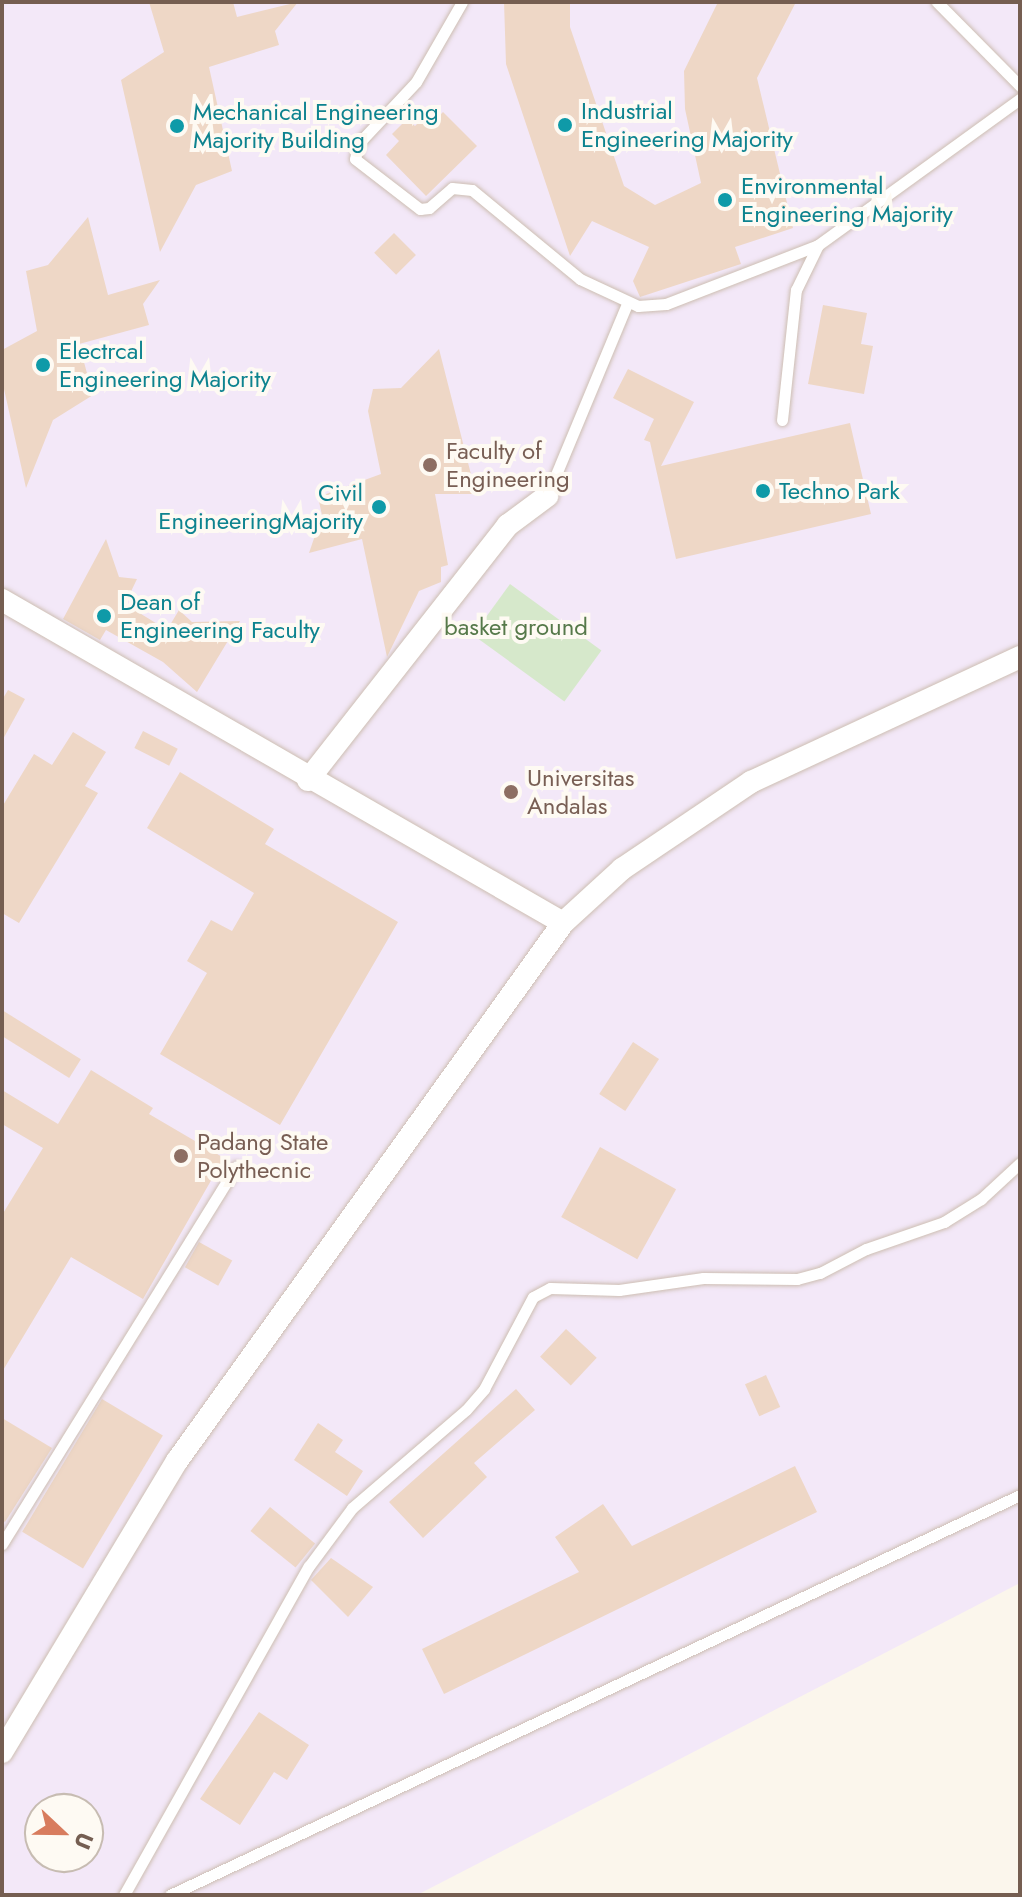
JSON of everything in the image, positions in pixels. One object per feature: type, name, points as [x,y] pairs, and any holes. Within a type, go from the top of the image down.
[{"type":"street","points":[[308,780],[508,525],[547,496]]},
{"type":"street","points":[[2,600],[308,780],[563,923]]},
{"type":"street","points":[[2,1752],[177,1461],[563,923],[622,869],[751,782],[1020,657]]},
{"type":"lane","points":[[462,2],[416,82],[358,144],[355,159],[420,209],[429,208],[452,188],[472,190],[580,279],[627,304],[666,304],[818,245],[1020,99]]},
{"type":"lane","points":[[937,2],[1020,86]]},
{"type":"lane","points":[[782,420],[796,290],[818,245]]},
{"type":"lane","points":[[547,496],[627,304]]},
{"type":"lane","points":[[124,1895],[309,1566],[352,1508],[466,1410],[484,1389],[533,1297],[550,1288],[619,1290],[703,1278],[797,1279],[820,1273],[866,1249],[944,1222],[981,1199],[1020,1163]]},
{"type":"lane","points":[[2,1544],[236,1167]]},
{"type":"lane","points":[[170,1895],[1020,1495]]},
{"type":"shaded area","name":"Universitas Andalas","points":[[2,2],[1020,2],[1020,1583],[417,1895],[2,1895]]},
{"type":"green space","name":"basket ground","points":[[510,584],[601,650],[564,701],[473,635]]},
{"type":"building","name":"Mechanical Engineering Majority Building","points":[[149,2],[233,2],[237,17],[298,2],[275,31],[279,45],[209,67],[232,171],[196,185],[160,252],[121,80],[164,52]]},
{"type":"building","points":[[504,2],[570,2],[570,27],[624,186],[655,205],[701,183],[685,109],[684,71],[718,2],[796,2],[757,78],[793,228],[735,247],[741,264],[640,297],[633,281],[649,247],[592,221],[570,256],[506,64]]},
{"type":"building","points":[[429,112],[436,119],[443,112],[477,146],[426,196],[386,155],[399,141],[392,134],[407,119],[415,126]]},
{"type":"building","name":"Electrcal Engineering Majority","points":[[88,217],[108,295],[160,280],[143,304],[149,325],[79,344],[93,395],[53,420],[26,488],[2,380],[2,350],[37,331],[26,271],[48,265]]},
{"type":"building","points":[[394,233],[416,255],[396,275],[374,253]]},
{"type":"building","points":[[823,305],[867,313],[861,344],[873,346],[864,394],[808,384]]},
{"type":"building","name":"Civil EngineeringMajority","points":[[439,349],[476,494],[435,494],[448,565],[441,567],[441,582],[419,591],[387,657],[362,539],[309,553],[322,515],[318,497],[381,474],[368,411],[373,389],[401,388]]},
{"type":"building","name":"Techno Park","points":[[628,369],[694,402],[661,466],[850,423],[871,514],[676,559],[650,442],[644,440],[654,419],[613,398]]},
{"type":"building","name":"Dean of Engineering Faculty","points":[[106,539],[119,577],[137,579],[125,604],[167,630],[179,610],[192,622],[240,621],[197,692],[163,662],[106,630],[100,640],[63,619]]},
{"type":"building","points":[[8,690],[25,699],[2,741],[2,700]]},
{"type":"building","points":[[143,731],[178,749],[169,766],[134,748]]},
{"type":"building","points":[[73,732],[106,752],[85,786],[98,793],[19,923],[2,913],[2,807],[34,754],[52,765]]},
{"type":"building","points":[[180,772],[274,829],[265,844],[398,922],[280,1125],[160,1054],[207,973],[187,961],[211,920],[232,931],[254,893],[147,828]]},
{"type":"building","points":[[2,1010],[81,1059],[69,1078],[2,1036]]},
{"type":"building","points":[[633,1042],[659,1059],[625,1111],[599,1094]]},
{"type":"building","points":[[91,1070],[153,1108],[149,1114],[224,1158],[143,1299],[71,1257],[2,1372],[2,1215],[43,1148],[2,1124],[2,1090],[58,1124]]},
{"type":"building","points":[[600,1147],[676,1189],[637,1259],[561,1217]]},
{"type":"building","points":[[199,1242],[232,1260],[218,1286],[185,1267]]},
{"type":"building","points":[[566,1329],[597,1358],[571,1385],[540,1357]]},
{"type":"building","points":[[766,1375],[780,1407],[759,1416],[745,1384]]},
{"type":"building","points":[[516,1389],[535,1410],[474,1463],[487,1477],[423,1538],[389,1502]]},
{"type":"building","points":[[102,1399],[163,1436],[83,1568],[22,1532]]},
{"type":"building","points":[[2,1418],[52,1448],[5,1522],[2,1520]]},
{"type":"building","points":[[318,1423],[343,1440],[335,1452],[363,1471],[347,1496],[294,1460]]},
{"type":"building","points":[[795,1466],[817,1512],[444,1694],[422,1649],[579,1572],[555,1537],[603,1504],[632,1546]]},
{"type":"building","points":[[270,1507],[315,1544],[296,1568],[250,1531]]},
{"type":"building","points":[[331,1558],[373,1587],[348,1617],[311,1580]]},
{"type":"building","points":[[259,1712],[309,1745],[287,1780],[274,1772],[240,1825],[200,1799]]},
{"type":"place","name":"Industrial Engineering Majority","points":[[565,125]]},
{"type":"place","name":"Mechanical Engineering Majority Building","points":[[177,126]]},
{"type":"place","name":"Environmental Engineering Majority","points":[[725,200]]},
{"type":"place","name":"Electrcal Engineering Majority","points":[[43,365]]},
{"type":"place","name":"Faculty of Engineering","points":[[430,465]]},
{"type":"place","name":"Techno Park","points":[[763,491]]},
{"type":"place","name":"Civil EngineeringMajority","points":[[379,507]]},
{"type":"place","name":"Dean of Engineering Faculty","points":[[104,616]]},
{"type":"place","name":"Universitas Andalas","points":[[511,792]]},
{"type":"place","name":"Padang State Polythecnic","points":[[181,1156]]}]
